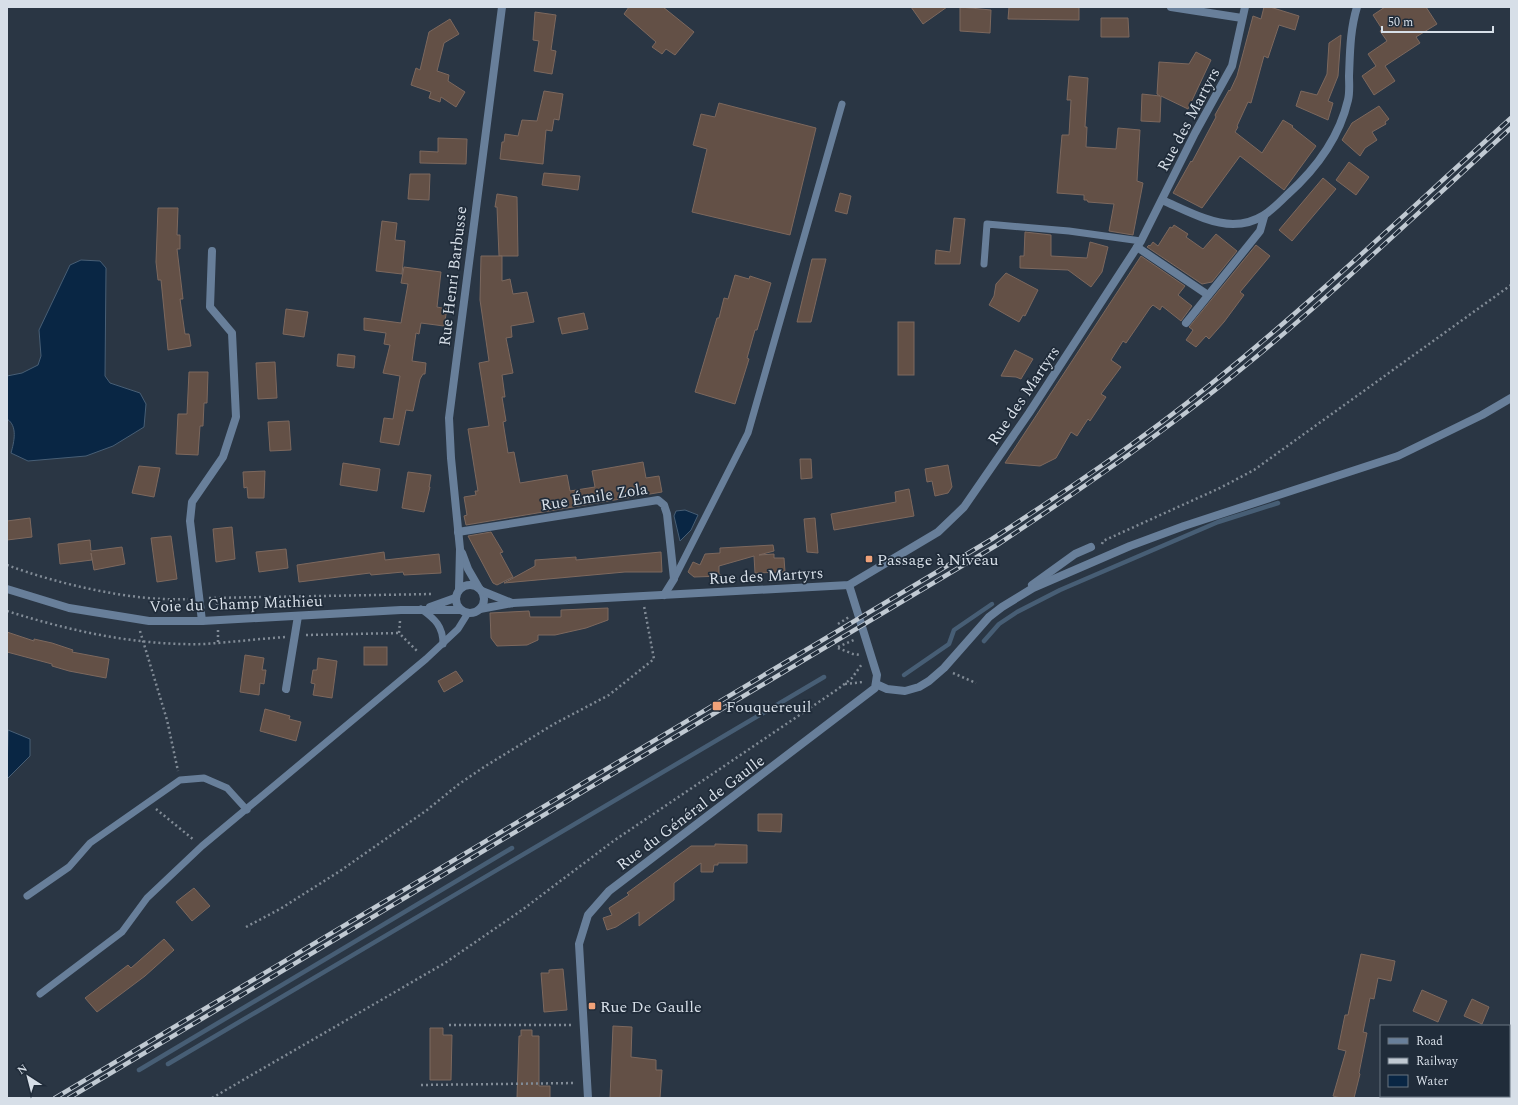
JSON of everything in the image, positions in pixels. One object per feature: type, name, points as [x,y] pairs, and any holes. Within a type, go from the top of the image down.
[{"type":"street","name":"Rue Henri Barbusse","points":[[459,589],[460,549],[449,418],[502,7]]},
{"type":"street","points":[[1171,7],[1242,18]]},
{"type":"street","name":"Rue des Martyrs","points":[[664,595],[849,585],[938,532],[959,514],[1029,413],[1139,244],[1195,132],[1232,66],[1245,7]]},
{"type":"street","points":[[1162,200],[1215,221],[1232,224],[1249,223],[1264,217],[1309,175],[1325,154],[1340,125],[1348,99],[1352,26],[1357,7]]},
{"type":"street","points":[[1186,323],[1260,231],[1264,217]]},
{"type":"street","points":[[1139,244],[1208,295]]},
{"type":"street","points":[[202,621],[190,521],[192,502],[223,457],[236,417],[232,333],[210,307],[212,251]]},
{"type":"street","points":[[1022,594],[1074,569],[1130,546],[1276,494],[1398,456],[1511,398]]},
{"type":"street","name":"Rue Émile Zola","points":[[458,532],[658,500],[664,505],[667,514],[674,579]]},
{"type":"street","points":[[849,585],[877,675],[876,684],[897,691],[912,690],[928,681],[944,668],[989,617],[1022,594],[1038,579],[1075,554],[1091,547]]},
{"type":"street","name":"Rue Henri Barbusse","points":[[460,549],[468,569],[480,590]]},
{"type":"street","points":[[513,603],[480,590],[471,584],[459,589],[455,598],[456,602],[464,611],[513,603],[664,595],[674,579]]},
{"type":"street","name":"Voie du Champ Mathieu","points":[[7,589],[70,608],[149,621],[202,621],[421,609],[464,611]]},
{"type":"street","points":[[480,590],[484,600],[480,609]]},
{"type":"street","name":"Voie du Champ Mathieu","points":[[421,609],[455,598]]},
{"type":"street","points":[[286,689],[298,616]]},
{"type":"street","name":"Rue du Général de Gaulle","points":[[588,1098],[579,944],[588,915],[608,891],[873,691],[876,684]]},
{"type":"lane","points":[[674,579],[748,433],[842,104]]},
{"type":"lane","points":[[984,264],[987,224],[1069,231],[1139,244]]},
{"type":"lane","points":[[421,609],[437,621],[443,633],[443,644]]},
{"type":"lane","points":[[40,994],[122,932],[147,898],[202,846],[247,810],[443,644],[458,629],[464,611]]},
{"type":"lane","points":[[27,896],[69,867],[90,843],[180,780],[204,778],[221,785],[227,788],[247,810]]},
{"type":"path","points":[[1103,540],[1220,488],[1254,470],[1511,285]]},
{"type":"path","points":[[7,565],[34,575],[136,597],[172,600],[199,598],[437,593]]},
{"type":"path","points":[[246,927],[280,909],[346,866],[416,818],[459,784],[484,767],[554,724],[609,695],[654,659],[642,595]]},
{"type":"path","points":[[399,633],[401,610]]},
{"type":"path","points":[[7,611],[41,622],[107,637],[143,641],[204,644],[295,636],[399,633],[426,659]]},
{"type":"path","points":[[136,619],[167,720],[180,780]]},
{"type":"path","points":[[865,634],[838,648],[853,654],[871,656]]},
{"type":"path","points":[[212,1098],[445,963],[522,910],[612,842],[844,684],[852,678],[863,663],[871,656]]},
{"type":"path","points":[[944,668],[976,683]]},
{"type":"path","points":[[844,684],[864,682],[876,684]]},
{"type":"path","points":[[148,803],[202,846]]},
{"type":"path","points":[[449,1025],[574,1025],[584,1027]]},
{"type":"path","points":[[421,1085],[586,1083]]},
{"type":"water","points":[[81,260],[100,261],[106,268],[105,376],[110,383],[140,393],[146,404],[144,427],[113,446],[86,456],[28,461],[11,453],[14,430],[13,426],[7,419],[7,376],[22,373],[38,365],[41,356],[39,330],[70,265]]},
{"type":"water","points":[[685,510],[698,515],[691,530],[680,541],[674,516],[676,511]]},
{"type":"water","points":[[8,730],[30,739],[30,756],[7,779]]},
{"type":"building","points":[[629,7],[663,7],[694,32],[675,55],[666,49],[662,54],[652,47],[656,42],[624,14]]},
{"type":"building","points":[[911,7],[947,7],[923,24]]},
{"type":"building","points":[[960,7],[991,10],[990,33],[960,31]]},
{"type":"building","points":[[1009,7],[1079,7],[1079,20],[1008,19]]},
{"type":"building","points":[[1264,7],[1270,7],[1299,16],[1295,30],[1279,25],[1268,58],[1264,56],[1251,103],[1248,102],[1235,132],[1262,153],[1283,120],[1293,126],[1292,127],[1316,146],[1284,190],[1240,156],[1202,208],[1173,193],[1191,161],[1192,162],[1216,117],[1215,115],[1229,90],[1230,91],[1237,76],[1253,16],[1261,19]]},
{"type":"building","points":[[1385,7],[1426,7],[1437,24],[1416,37],[1420,43],[1385,66],[1395,81],[1374,95],[1362,76],[1376,66],[1368,54],[1387,41],[1380,31],[1382,29],[1373,15]]},
{"type":"building","points":[[535,12],[556,15],[551,50],[556,51],[552,74],[534,71],[539,41],[533,40]]},
{"type":"building","points":[[1101,18],[1128,18],[1129,37],[1101,37]]},
{"type":"building","points":[[450,19],[459,34],[444,43],[437,71],[449,75],[448,81],[465,92],[456,107],[441,97],[440,102],[429,98],[431,92],[411,85],[416,68],[420,70],[429,32]]},
{"type":"building","points":[[1341,35],[1338,76],[1328,101],[1333,103],[1328,120],[1296,106],[1301,91],[1317,95],[1327,74],[1329,43]]},
{"type":"building","points":[[1196,52],[1211,60],[1188,109],[1161,96],[1160,122],[1141,121],[1142,94],[1160,96],[1157,94],[1159,62],[1189,64]]},
{"type":"building","points":[[1069,76],[1088,78],[1085,127],[1087,127],[1086,147],[1116,149],[1118,128],[1140,130],[1137,181],[1143,183],[1133,235],[1109,231],[1114,204],[1088,202],[1087,200],[1084,200],[1084,195],[1057,193],[1062,135],[1069,135],[1071,100],[1067,100]]},
{"type":"building","points":[[544,91],[563,94],[559,120],[554,119],[552,131],[546,130],[543,164],[500,159],[502,142],[504,142],[505,134],[518,136],[522,120],[537,121]]},
{"type":"building","points":[[719,103],[816,128],[790,235],[692,212],[707,149],[693,145],[701,114],[715,117]]},
{"type":"building","points":[[1379,106],[1389,119],[1385,122],[1386,124],[1372,132],[1377,140],[1365,148],[1360,156],[1342,140],[1352,123]]},
{"type":"building","points":[[438,138],[467,139],[466,164],[420,163],[420,151],[438,152]]},
{"type":"building","points":[[1349,162],[1369,177],[1356,195],[1336,180]]},
{"type":"building","points":[[544,173],[580,176],[578,190],[542,185]]},
{"type":"building","points":[[410,174],[430,174],[429,200],[408,199]]},
{"type":"building","points":[[1323,178],[1336,189],[1292,241],[1279,230]]},
{"type":"building","points":[[840,193],[851,196],[847,214],[835,211]]},
{"type":"building","points":[[497,194],[517,197],[518,256],[499,256],[497,207],[495,207]]},
{"type":"building","points":[[158,208],[178,208],[177,235],[180,235],[180,249],[177,249],[183,299],[180,299],[185,334],[189,334],[191,346],[168,350],[161,280],[158,280],[156,262]]},
{"type":"building","points":[[954,218],[965,219],[960,264],[935,264],[936,250],[950,252]]},
{"type":"building","points":[[382,221],[397,223],[395,240],[405,241],[402,274],[376,271]]},
{"type":"building","points":[[1174,225],[1188,234],[1186,237],[1203,249],[1216,234],[1237,251],[1212,282],[1202,284],[1147,247],[1153,242],[1158,246],[1170,227],[1172,228]]},
{"type":"building","points":[[1025,232],[1051,235],[1051,256],[1087,258],[1090,242],[1108,247],[1102,272],[1091,287],[1068,270],[1020,268],[1020,256],[1024,256]]},
{"type":"building","points":[[1256,245],[1270,256],[1240,292],[1244,295],[1224,322],[1209,339],[1206,336],[1196,347],[1186,340],[1193,330],[1189,327]]},
{"type":"building","points":[[481,256],[502,256],[502,281],[510,279],[513,294],[527,292],[534,322],[511,326],[512,337],[506,338],[513,373],[502,375],[505,397],[502,397],[506,421],[503,422],[508,453],[514,452],[520,483],[567,475],[570,491],[595,487],[592,471],[643,462],[646,478],[659,476],[662,492],[466,525],[464,516],[467,515],[464,497],[476,495],[475,491],[478,491],[468,429],[489,426],[479,363],[489,361],[480,300]]},
{"type":"building","points":[[1141,256],[1185,286],[1178,295],[1192,306],[1181,321],[1162,306],[1160,310],[1153,305],[1150,308],[1126,343],[1123,341],[1111,360],[1121,367],[1101,394],[1106,397],[1090,421],[1088,419],[1077,436],[1071,432],[1056,458],[1040,466],[1005,463]]},
{"type":"building","points":[[812,259],[826,259],[811,322],[797,322]]},
{"type":"building","points":[[404,267],[441,272],[437,307],[447,309],[444,326],[421,323],[419,334],[416,333],[412,361],[426,363],[425,374],[423,374],[420,379],[413,411],[406,410],[399,445],[380,442],[384,418],[393,419],[400,376],[383,373],[390,345],[384,344],[386,333],[364,330],[364,318],[401,323],[408,284],[401,283]]},
{"type":"building","points":[[1006,273],[1038,290],[1025,316],[1023,315],[1019,322],[989,305],[994,296],[996,284]]},
{"type":"building","points":[[735,275],[749,279],[750,276],[771,283],[757,330],[755,330],[747,358],[749,359],[735,404],[695,392],[717,318],[719,318],[724,298],[728,299]]},
{"type":"building","points":[[286,309],[308,312],[304,337],[283,334]]},
{"type":"building","points":[[584,313],[588,329],[562,334],[558,318]]},
{"type":"building","points":[[898,322],[914,322],[914,375],[898,375]]},
{"type":"building","points":[[1015,350],[1033,359],[1021,379],[1016,377],[1001,376]]},
{"type":"building","points":[[338,354],[355,356],[354,368],[337,366]]},
{"type":"building","points":[[275,362],[277,398],[258,399],[256,363]]},
{"type":"building","points":[[189,372],[208,372],[207,403],[204,403],[203,426],[200,426],[198,455],[176,454],[178,414],[187,414]]},
{"type":"building","points":[[289,421],[291,450],[270,451],[268,422]]},
{"type":"building","points":[[800,459],[811,459],[812,478],[801,479]]},
{"type":"building","points":[[343,463],[380,469],[377,491],[340,485]]},
{"type":"building","points":[[948,465],[952,487],[948,493],[935,496],[932,481],[927,482],[925,469]]},
{"type":"building","points":[[139,466],[160,468],[154,497],[132,493]]},
{"type":"building","points":[[265,471],[264,498],[248,498],[247,487],[244,488],[243,472]]},
{"type":"building","points":[[408,472],[431,475],[430,487],[424,512],[402,508]]},
{"type":"building","points":[[909,489],[914,516],[834,530],[831,514],[896,502],[895,492]]},
{"type":"building","points":[[30,518],[32,537],[7,540],[7,521]]},
{"type":"building","points":[[815,518],[818,553],[807,552],[804,519]]},
{"type":"building","points":[[232,527],[235,559],[216,562],[213,529]]},
{"type":"building","points":[[491,532],[503,552],[500,553],[513,577],[497,585],[493,583],[468,536]]},
{"type":"building","points":[[171,536],[177,579],[157,582],[151,538]]},
{"type":"building","points":[[90,540],[91,551],[122,547],[125,564],[94,570],[91,553],[92,560],[60,564],[58,544]]},
{"type":"building","points":[[773,545],[774,551],[759,555],[774,554],[774,558],[784,558],[785,572],[755,573],[754,556],[719,566],[719,574],[723,576],[694,577],[688,572],[693,562],[700,565],[705,554],[720,553],[720,548]]},
{"type":"building","points":[[286,549],[288,568],[259,572],[256,552]]},
{"type":"building","points":[[384,552],[385,560],[439,554],[441,573],[404,575],[403,572],[371,575],[370,573],[299,582],[297,565]]},
{"type":"building","points":[[661,552],[662,572],[625,572],[504,583],[535,566],[535,560],[576,557],[576,560]]},
{"type":"building","points":[[608,608],[608,620],[586,628],[555,635],[538,635],[538,640],[527,645],[497,646],[491,638],[490,613],[529,611],[530,617],[561,617],[561,610]]},
{"type":"building","points":[[7,632],[34,641],[34,639],[52,643],[73,650],[72,652],[109,659],[106,678],[69,671],[52,666],[52,664],[7,652]]},
{"type":"building","points":[[364,647],[387,647],[387,665],[364,665]]},
{"type":"building","points":[[245,655],[264,658],[262,670],[266,670],[264,684],[260,683],[259,695],[240,692]]},
{"type":"building","points":[[318,658],[337,661],[332,698],[313,695],[315,684],[311,683],[313,670],[317,670]]},
{"type":"building","points":[[456,671],[463,681],[444,692],[438,681]]},
{"type":"building","points":[[265,709],[290,716],[289,719],[301,722],[296,741],[260,731]]},
{"type":"building","points":[[758,814],[782,814],[781,832],[758,831]]},
{"type":"building","points":[[715,844],[747,845],[747,863],[718,863],[718,865],[714,865],[713,872],[701,872],[701,863],[674,883],[674,900],[639,926],[639,912],[616,927],[607,930],[603,918],[612,915],[609,908],[629,895],[627,893],[691,846],[715,846]]},
{"type":"building","points":[[194,888],[210,906],[192,921],[176,902]]},
{"type":"building","points":[[164,939],[174,950],[145,976],[97,1012],[85,998],[128,965],[131,968]]},
{"type":"building","points":[[1361,954],[1395,961],[1391,981],[1378,978],[1374,999],[1370,998],[1363,1032],[1367,1033],[1354,1098],[1341,1098],[1333,1096],[1346,1051],[1338,1049],[1345,1015],[1348,1015]]},
{"type":"building","points":[[563,969],[567,1010],[544,1012],[541,973],[549,973],[549,970]]},
{"type":"building","points":[[1422,990],[1447,1001],[1438,1022],[1413,1011]]},
{"type":"building","points":[[1472,999],[1489,1007],[1482,1024],[1464,1016]]},
{"type":"building","points":[[613,1026],[632,1027],[631,1057],[656,1060],[656,1070],[662,1070],[660,1098],[610,1098]]},
{"type":"building","points":[[430,1028],[443,1028],[443,1035],[452,1035],[451,1080],[430,1080]]},
{"type":"building","points":[[521,1030],[532,1030],[532,1036],[539,1036],[539,1086],[550,1086],[550,1098],[517,1098],[519,1036],[521,1036]]},
{"type":"waterway","points":[[984,641],[999,624],[1017,612],[1060,590],[1218,522],[1278,503]]},
{"type":"waterway","points":[[904,675],[949,644],[954,630],[992,604]]},
{"type":"waterway","points":[[168,1064],[824,677]]},
{"type":"waterway","points":[[139,1070],[512,848]]},
{"type":"railway","points":[[55,1098],[992,539],[1048,502],[1159,425],[1212,383],[1326,286],[1511,118]]},
{"type":"railway","points":[[69,1098],[1025,527],[1161,431],[1253,360],[1365,262],[1511,128]]},
{"type":"place","name":"Passage à Niveau","points":[[869,559]]},
{"type":"place","name":"Fouquereuil","points":[[717,706]]},
{"type":"place","name":"Rue De Gaulle","points":[[592,1006]]}]
